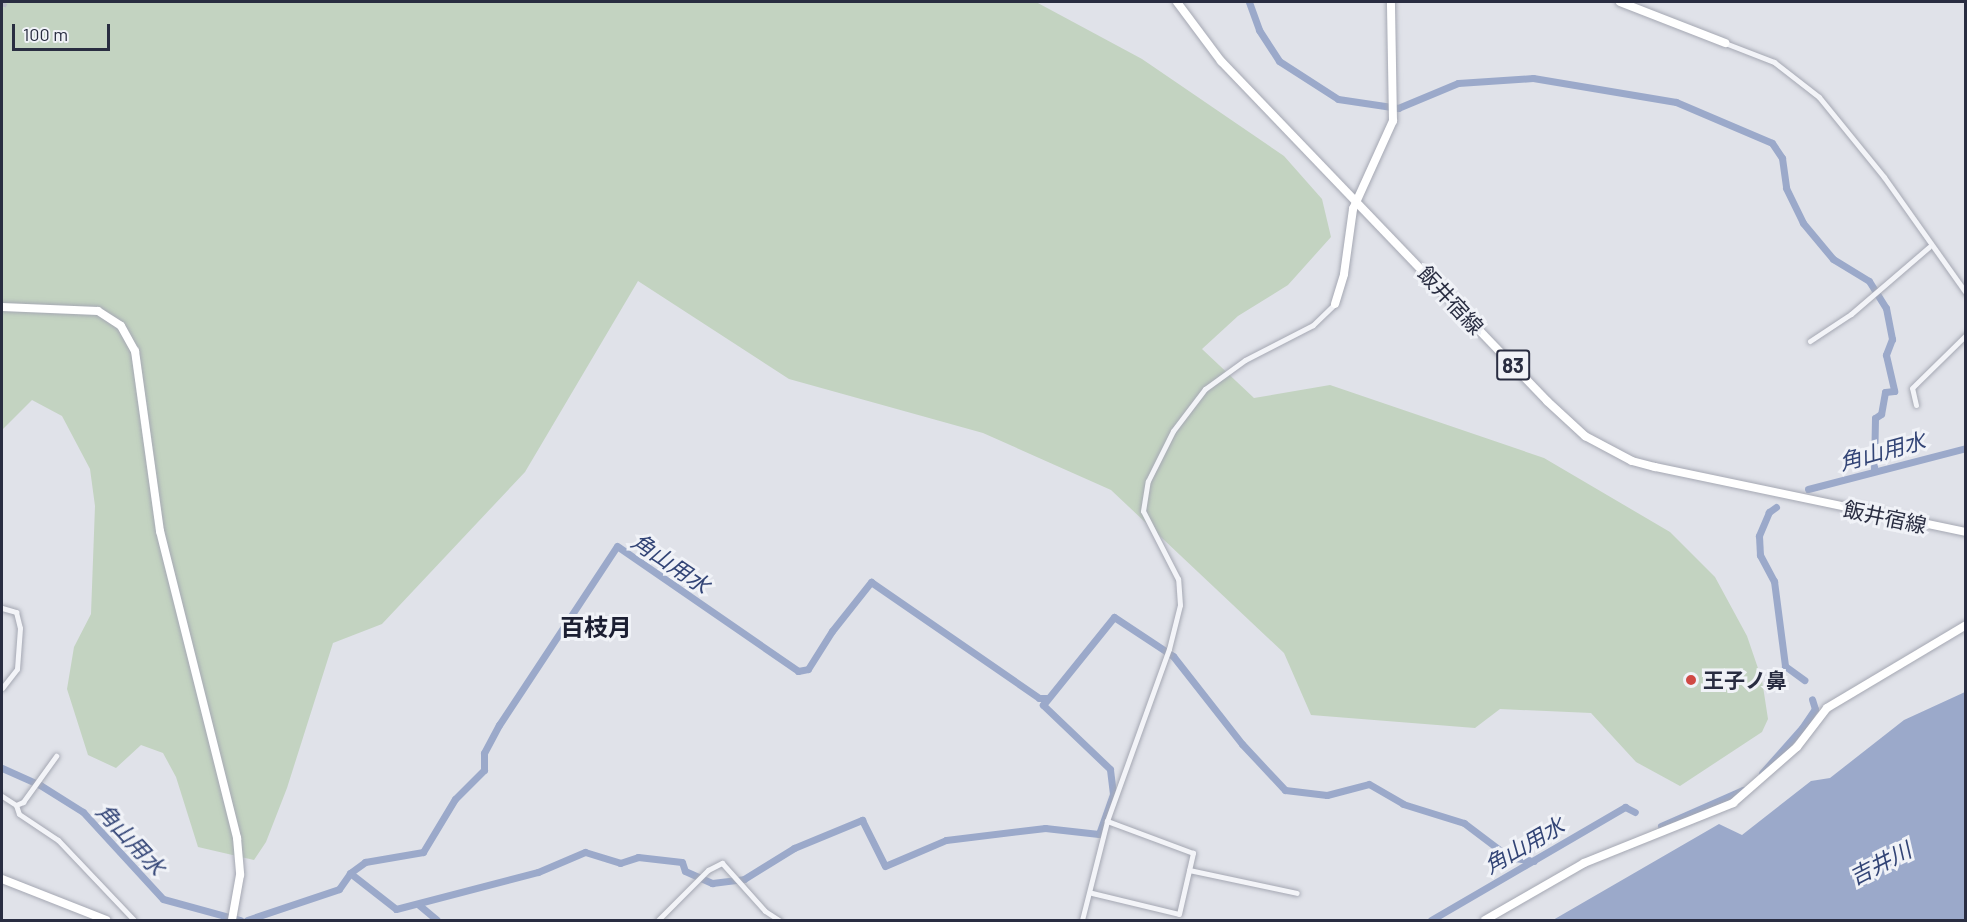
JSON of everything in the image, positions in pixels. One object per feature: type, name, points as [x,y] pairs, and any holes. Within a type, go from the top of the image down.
[{"type":"main road","name":"飯井宿線","points":[[1177,2],[1221,61],[1565,419],[1607,449],[1655,467],[1965,532]]},
{"type":"street","points":[[1082,921],[1092,893],[1107,821],[1169,649],[1180,605],[1178,579],[1143,511],[1148,481],[1173,431],[1205,389],[1245,360],[1320,321],[1335,304],[1357,200],[1393,121],[1391,2]]},
{"type":"street","points":[[1620,2],[1774,62],[1819,98],[1884,177],[1929,247],[1965,293]]},
{"type":"street","points":[[1810,341],[1877,292],[1929,247]]},
{"type":"street","points":[[2,307],[98,311],[121,326],[135,351],[160,531],[233,812],[240,875],[232,921]]},
{"type":"street","points":[[1916,405],[1912,388],[1965,335]]},
{"type":"street","points":[[2,608],[16,612],[20,628],[17,669],[2,687]]},
{"type":"street","points":[[1485,921],[1584,863],[1733,803],[1797,747],[1827,708],[1965,625]]},
{"type":"street","points":[[16,805],[23,802],[56,756]]},
{"type":"street","points":[[2,796],[16,805],[19,814],[58,840],[134,921]]},
{"type":"street","points":[[1092,893],[1179,914],[1193,852],[1107,821]]},
{"type":"street","points":[[658,921],[717,863],[727,865],[765,911],[778,921]]},
{"type":"street","points":[[1189,870],[1297,893]]},
{"type":"street","points":[[2,879],[106,921]]},
{"type":"green space","points":[[2,2],[1036,2],[1142,59],[1284,156],[1322,199],[1331,237],[1288,285],[1238,316],[1202,349],[1254,398],[1330,385],[1544,458],[1670,532],[1715,577],[1747,636],[1762,680],[1768,719],[1762,732],[1680,786],[1636,762],[1591,713],[1500,709],[1475,728],[1311,715],[1284,653],[1111,490],[983,433],[789,379],[638,281],[525,472],[382,624],[333,643],[287,788],[266,842],[254,860],[198,847],[176,777],[163,753],[141,745],[116,768],[88,755],[67,689],[74,647],[91,614],[95,506],[90,469],[62,416],[32,400],[2,430]]},
{"type":"water","name":"吉井川","points":[[1965,692],[1965,920],[1553,920],[1719,824],[1742,835],[1811,781],[1830,778],[1904,720]]},
{"type":"waterway","points":[[1249,2],[1259,30],[1279,61],[1338,99],[1398,108],[1458,83],[1533,78],[1676,102],[1772,143],[1782,158],[1786,188],[1803,223],[1833,259],[1869,281],[1886,308],[1892,339],[1886,355],[1894,391],[1885,392],[1881,414],[1875,418],[1874,471]]},
{"type":"waterway","name":"角山用水","points":[[1808,489],[1966,448]]},
{"type":"waterway","name":"角山用水","points":[[1776,507],[1769,512],[1759,536],[1760,555],[1774,581],[1785,666],[1804,680]]},
{"type":"waterway","name":"角山用水","points":[[350,873],[365,862],[423,852],[455,799],[484,770],[484,753],[499,725],[617,546],[798,671],[808,669],[832,631],[871,582],[1039,698],[1047,698]]},
{"type":"waterway","points":[[247,920],[339,889],[350,873],[396,909],[538,872],[585,852],[620,863],[638,857],[682,862],[685,871],[712,883],[744,879],[794,848],[862,820],[885,866],[946,840],[1045,828],[1099,834],[1113,794],[1110,769],[1043,705],[1114,617],[1173,656],[1242,744],[1285,790],[1327,795],[1369,784],[1403,804],[1464,823],[1509,857],[1534,861]]},
{"type":"waterway","name":"角山用水","points":[[1762,773],[1802,728],[1815,709],[1812,699]]},
{"type":"waterway","name":"角山用水","points":[[2,768],[40,785],[83,812],[163,899],[240,920]]},
{"type":"waterway","name":"角山用水","points":[[1661,826],[1743,790]]},
{"type":"waterway","name":"角山用水","points":[[1431,920],[1625,807],[1635,812]]},
{"type":"waterway","name":"角山用水","points":[[419,905],[437,920]]},
{"type":"tunnel","points":[[2,6],[4,2]]},
{"type":"place","name":"王子ノ鼻","points":[[1691,680]]},
{"type":"district","name":"百枝月","points":[[596,627]]}]
